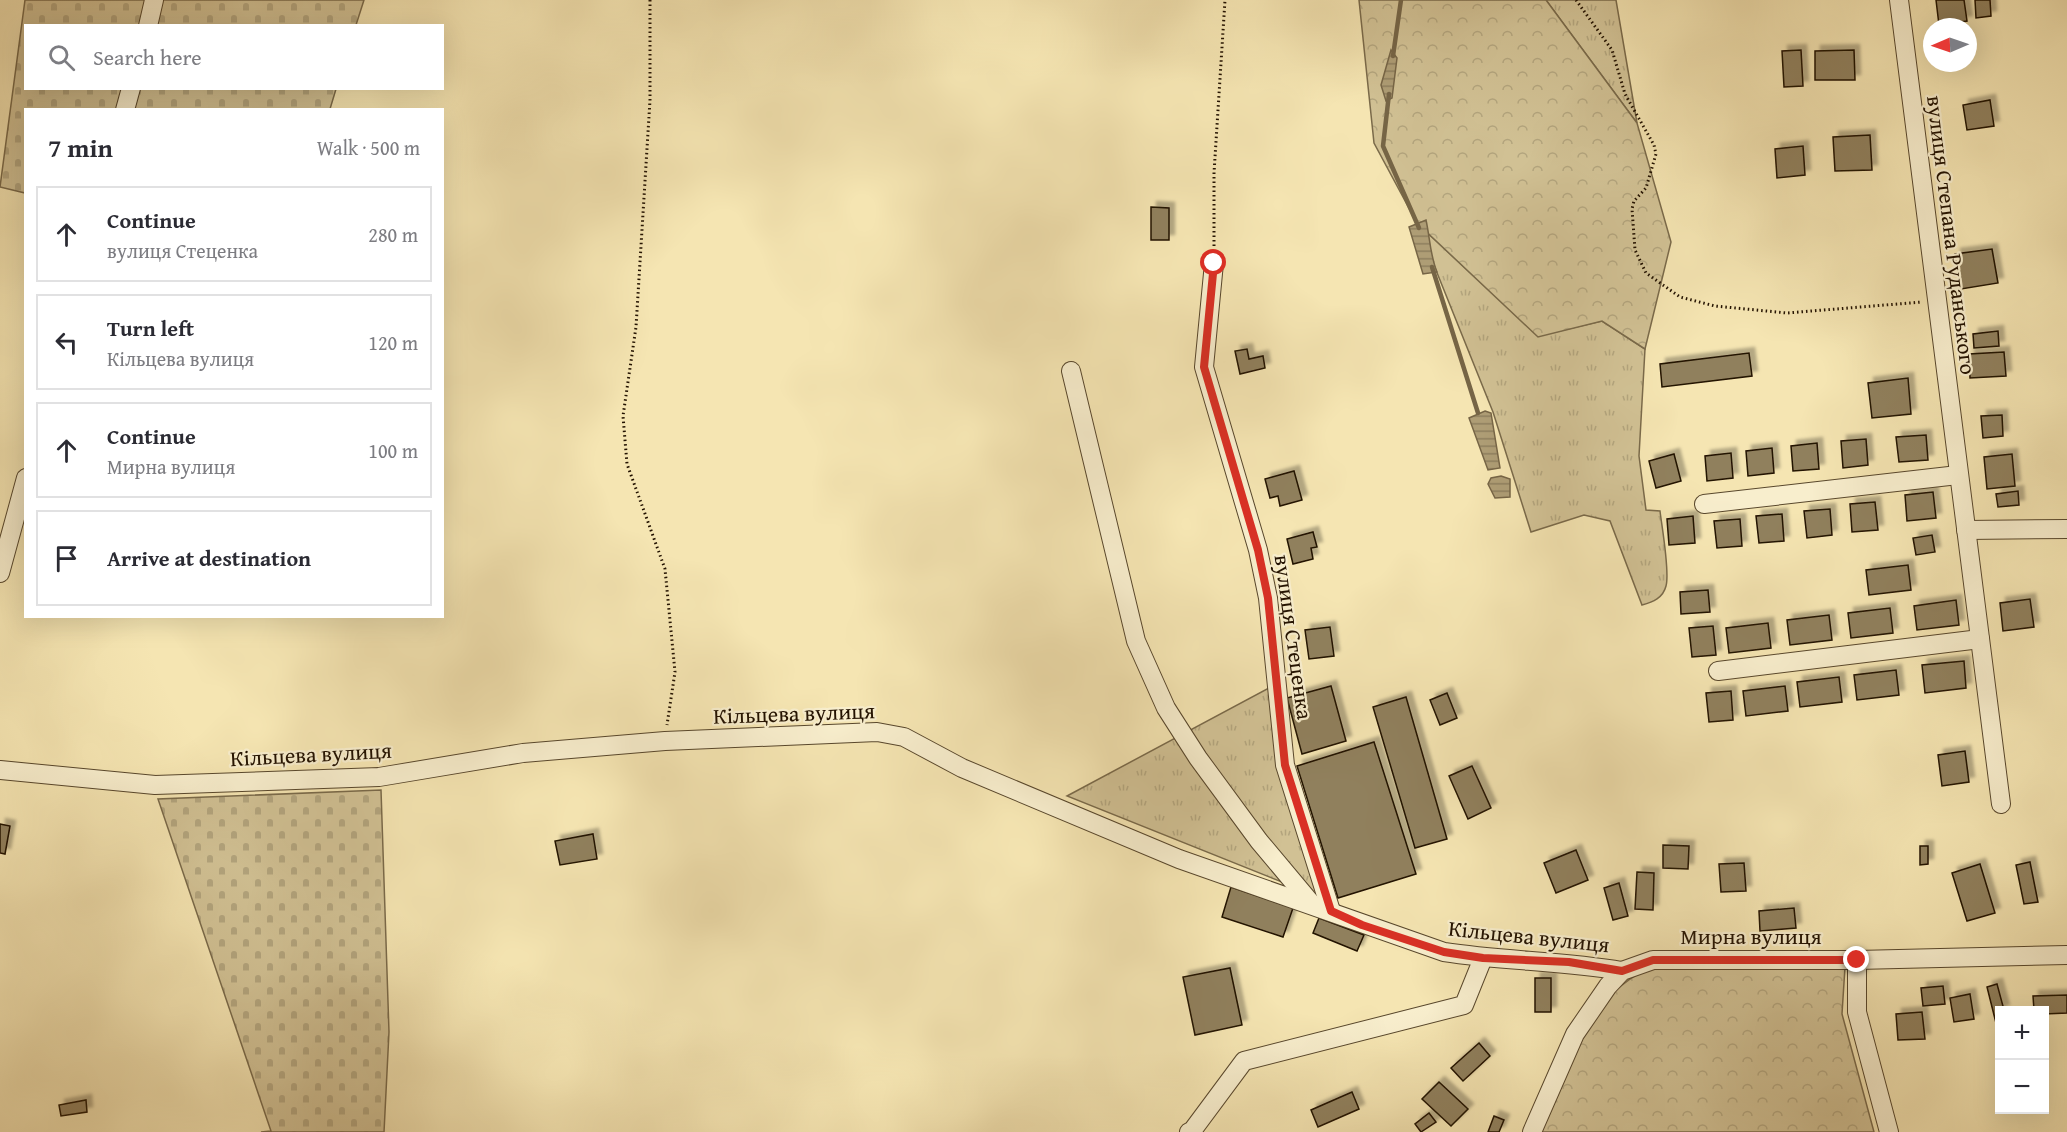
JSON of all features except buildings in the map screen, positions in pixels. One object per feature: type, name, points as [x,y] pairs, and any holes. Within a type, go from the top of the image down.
[{"type":"street","points":[[148,24],[154,0]]},
{"type":"street","name":"вулиця Степана Руданського","points":[[1899,0],[2001,804]]},
{"type":"street","points":[[126,108],[130,90]]},
{"type":"street","name":"вулиця Стеценка","points":[[1214,263],[1204,367],[1258,550],[1266,588],[1285,765],[1331,911]]},
{"type":"street","points":[[1071,371],[1136,641],[1166,708],[1198,758],[1259,842],[1312,904]]},
{"type":"street","points":[[1704,504],[1958,475]]},
{"type":"street","points":[[0,573],[24,485]]},
{"type":"street","points":[[1966,530],[2067,529]]},
{"type":"street","points":[[1718,671],[1980,639]]},
{"type":"street","name":"Кільцева вулиця","points":[[0,770],[155,785],[380,777],[523,753],[665,741],[877,732],[904,737],[963,768],[1179,860],[1312,904],[1362,925],[1444,952],[1483,958],[1569,962],[1622,971]]},
{"type":"street","name":"Мирна вулиця","points":[[1622,971],[1653,960],[1857,960],[2067,955]]},
{"type":"street","points":[[1189,1132],[1244,1061],[1464,1005],[1483,958]]},
{"type":"street","points":[[1857,960],[1857,1012],[1889,1132]]},
{"type":"street","points":[[1532,1132],[1575,1034],[1608,986],[1622,971]]},
{"type":"path","points":[[650,0],[650,100],[636,327],[623,416],[627,464],[665,569],[675,672],[665,741]]},
{"type":"path","points":[[1214,263],[1214,173],[1226,0]]},
{"type":"path","points":[[1576,0],[1612,50],[1624,94],[1654,145],[1656,154],[1646,188],[1634,201],[1632,209],[1635,250],[1646,273],[1691,301],[1759,310],[1814,312],[1936,300]]},
{"type":"green space","points":[[25,0],[364,0],[356,24],[24,24],[24,90],[336,90],[330,108],[24,108],[24,193],[0,187]]},
{"type":"green space","points":[[1359,0],[1546,0],[1637,123],[1671,242],[1645,349],[1602,321],[1538,337],[1417,223],[1374,143]]},
{"type":"green space","points":[[1546,0],[1616,0],[1637,123]]},
{"type":"green space","points":[[1417,223],[1538,336],[1602,321],[1645,349],[1639,456],[1646,510],[1660,511],[1667,571],[1665,590],[1657,599],[1642,605],[1610,521],[1584,515],[1531,532],[1493,412]]},
{"type":"green space","points":[[1282,681],[1289,765],[1332,902],[1067,796]]},
{"type":"green space","points":[[381,790],[389,1032],[384,1132],[261,1132],[271,1131],[158,799]]},
{"type":"green space","points":[[1656,966],[1845,967],[1842,1014],[1874,1132],[1541,1132],[1570,1059],[1596,1013],[1613,993],[1633,977]]},
{"type":"shaded area","points":[[1391,50],[1397,58],[1392,98],[1386,101],[1381,85]]},
{"type":"shaded area","points":[[1426,220],[1431,253],[1437,272],[1423,274],[1409,227]]},
{"type":"shaded area","points":[[1485,411],[1491,413],[1500,468],[1488,470],[1469,418]]},
{"type":"shaded area","points":[[1501,476],[1510,479],[1510,497],[1495,498],[1488,484],[1491,478]]},
{"type":"waterway","points":[[1393,56],[1401,0]]},
{"type":"waterway","points":[[1389,94],[1383,146],[1419,228]]},
{"type":"waterway","points":[[1432,267],[1478,413]]},
{"type":"route","points":[[1214,263],[1204,367],[1258,550],[1268,598],[1285,765],[1331,911],[1362,925],[1444,952],[1483,958],[1569,962],[1622,971],[1653,960],[1857,960]]}]
